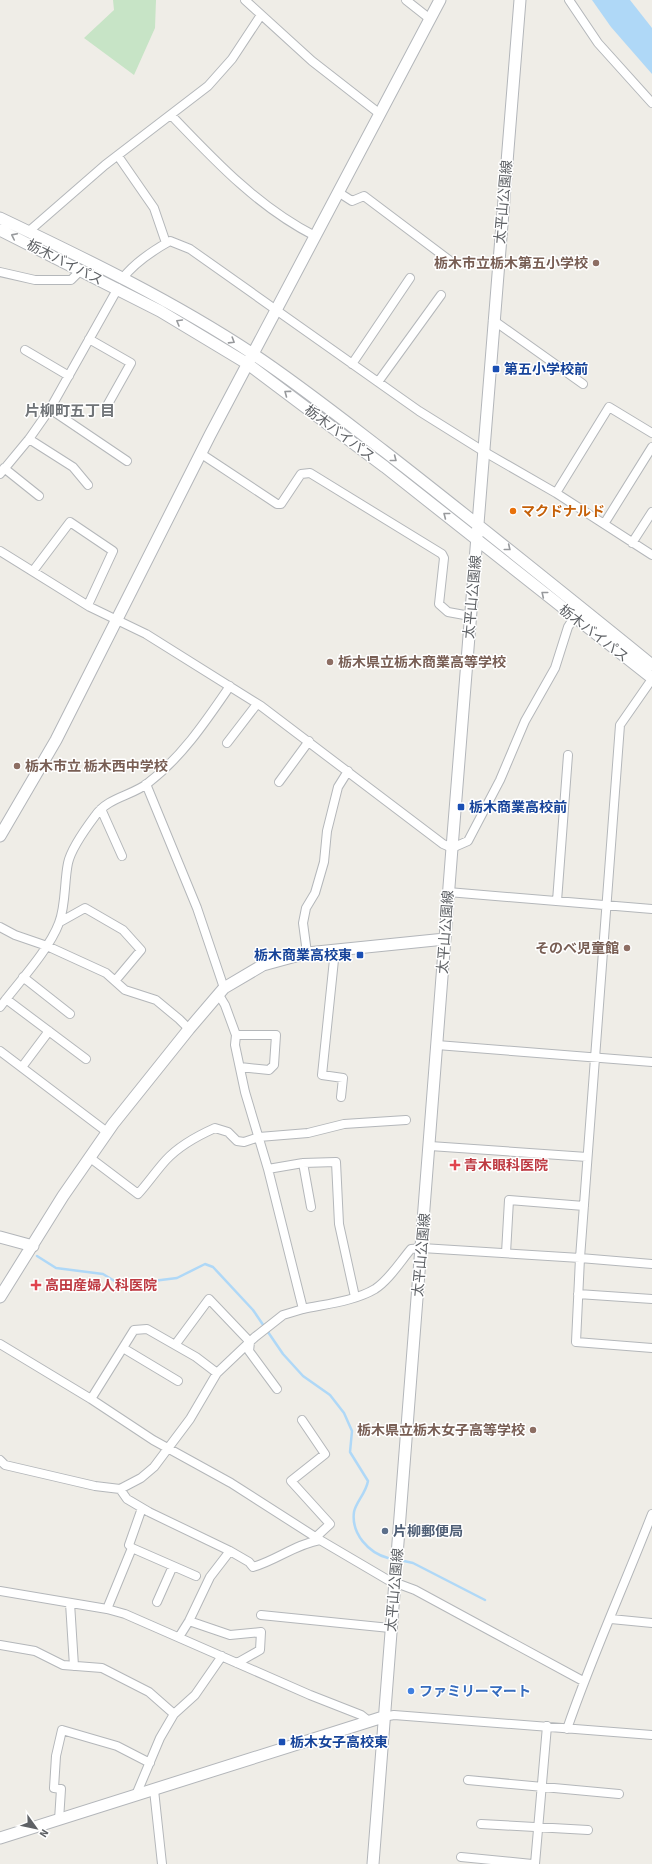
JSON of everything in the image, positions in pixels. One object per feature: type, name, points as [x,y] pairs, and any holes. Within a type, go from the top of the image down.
[{"type":"main road","points":[[0,836],[53,747],[200,453],[440,0]]},
{"type":"main road","name":"太平山公園線","points":[[373,1864],[383,1717],[422,1248],[448,892],[493,320],[520,0]]},
{"type":"main road","name":"栃木バイパス","points":[[0,218],[28,232],[120,284],[248,364],[346,436],[652,679]]},
{"type":"main road","name":"栃木バイパス","points":[[0,230],[81,270],[120,284],[186,313],[253,354],[333,412],[478,523],[652,665]]},
{"type":"main road","points":[[0,1297],[89,1157],[107,1132],[189,1029],[222,991],[263,965],[307,953],[445,939]]},
{"type":"main road","points":[[0,1237],[33,1246]]},
{"type":"main road","points":[[0,1838],[383,1717]]},
{"type":"street","points":[[245,0],[312,61],[380,114]]},
{"type":"street","points":[[406,0],[430,19]]},
{"type":"street","points":[[569,0],[598,43],[652,103]]},
{"type":"street","points":[[28,232],[118,156],[208,86],[232,58],[261,15]]},
{"type":"street","points":[[171,115],[217,164],[256,199],[292,224],[315,236]]},
{"type":"street","points":[[118,156],[154,208],[166,242]]},
{"type":"street","points":[[338,192],[352,201],[364,196],[449,260]]},
{"type":"street","points":[[39,496],[2,471],[29,439],[50,409],[129,270],[151,251],[170,241],[190,249],[352,364],[483,452],[556,493],[652,555]]},
{"type":"street","points":[[0,272],[35,280],[71,280],[81,270]]},
{"type":"street","points":[[352,364],[410,278]]},
{"type":"street","points":[[378,382],[441,295]]},
{"type":"street","points":[[493,320],[582,384]]},
{"type":"street","points":[[89,339],[131,363],[108,404]]},
{"type":"street","points":[[25,350],[69,376]]},
{"type":"street","points":[[556,493],[609,406],[652,433]]},
{"type":"street","points":[[50,409],[127,461]]},
{"type":"street","points":[[29,439],[73,467],[88,485]]},
{"type":"street","points":[[604,524],[652,446]]},
{"type":"street","points":[[200,453],[277,504],[281,504],[301,474],[310,473],[442,554],[444,558],[439,604],[448,612],[470,616]]},
{"type":"street","points":[[632,543],[652,512]]},
{"type":"street","points":[[33,571],[70,522],[113,551],[88,605]]},
{"type":"street","points":[[0,551],[88,605],[146,634],[230,686],[309,741],[443,844],[452,848],[468,841],[500,780],[525,721],[555,668],[568,627],[581,607]]},
{"type":"street","points":[[652,679],[620,725],[608,905],[587,1157],[576,1342],[652,1348]]},
{"type":"street","points":[[0,1007],[47,946],[60,922],[69,861],[86,828],[101,809],[118,797],[146,784],[163,771],[190,742],[230,686]]},
{"type":"street","points":[[227,743],[257,704]]},
{"type":"street","points":[[279,782],[309,741]]},
{"type":"street","points":[[557,901],[568,755]]},
{"type":"street","points":[[307,953],[303,923],[306,908],[315,893],[324,862],[327,831],[338,787],[348,771]]},
{"type":"street","points":[[146,784],[197,908],[225,1005],[236,1035],[235,1045],[245,1092],[268,1169],[303,1309]]},
{"type":"street","points":[[101,809],[122,856]]},
{"type":"street","points":[[448,892],[652,909]]},
{"type":"street","points":[[60,922],[85,908],[123,930],[141,950],[115,981]]},
{"type":"street","points":[[0,927],[15,935],[47,946],[106,973],[125,990],[156,1000],[189,1029]]},
{"type":"street","points":[[334,950],[322,1075],[343,1078],[341,1097]]},
{"type":"street","points":[[23,977],[70,1014]]},
{"type":"street","points":[[6,999],[86,1058]]},
{"type":"street","points":[[22,1067],[49,1031]]},
{"type":"street","points":[[236,1035],[276,1035],[274,1065],[269,1070],[240,1067]]},
{"type":"street","points":[[437,1045],[652,1062]]},
{"type":"street","points":[[0,1051],[107,1132]]},
{"type":"street","points":[[89,1157],[138,1194],[166,1160],[182,1147],[215,1128],[228,1132],[237,1141],[244,1142],[259,1137],[308,1133],[344,1124],[406,1120]]},
{"type":"street","points":[[430,1146],[587,1157]]},
{"type":"street","points":[[268,1169],[303,1163],[336,1162],[339,1224],[355,1297]]},
{"type":"street","points":[[303,1163],[311,1207]]},
{"type":"street","points":[[506,1253],[509,1200],[584,1206]]},
{"type":"street","points":[[0,1460],[5,1465],[95,1486],[120,1489],[141,1478],[154,1467],[166,1448],[190,1419],[217,1373],[250,1342],[283,1315],[355,1297],[376,1289],[389,1276],[411,1249],[422,1248],[506,1253],[652,1264]]},
{"type":"street","points":[[578,1294],[652,1299]]},
{"type":"street","points":[[175,1345],[209,1299],[250,1342],[249,1351],[276,1389]]},
{"type":"street","points":[[91,1399],[134,1330],[147,1329],[196,1357],[217,1373]]},
{"type":"street","points":[[0,1344],[91,1399],[166,1448],[231,1484],[318,1539],[395,1584],[415,1590],[583,1681]]},
{"type":"street","points":[[123,1348],[178,1381]]},
{"type":"street","points":[[120,1489],[127,1499],[142,1508],[230,1551],[248,1562],[253,1567],[269,1562],[307,1542],[318,1539],[330,1524],[292,1482],[325,1454],[302,1420]]},
{"type":"street","points":[[142,1508],[129,1545],[132,1548],[196,1576]]},
{"type":"street","points":[[567,1728],[583,1681],[611,1619],[652,1514]]},
{"type":"street","points":[[107,1609],[132,1548]]},
{"type":"street","points":[[179,1637],[189,1621],[210,1577],[230,1551]]},
{"type":"street","points":[[157,1602],[173,1566]]},
{"type":"street","points":[[0,1591],[70,1602],[125,1614],[361,1715],[370,1722]]},
{"type":"street","points":[[70,1602],[74,1666]]},
{"type":"street","points":[[261,1615],[390,1628]]},
{"type":"street","points":[[611,1619],[652,1623]]},
{"type":"street","points":[[189,1621],[230,1636],[261,1632],[260,1650],[237,1663]]},
{"type":"street","points":[[0,1645],[35,1651],[64,1665],[102,1668],[149,1692],[174,1714]]},
{"type":"street","points":[[136,1795],[160,1738],[174,1714],[205,1682],[222,1656]]},
{"type":"street","points":[[383,1717],[394,1715],[652,1735]]},
{"type":"street","points":[[535,1864],[547,1726]]},
{"type":"street","points":[[59,1820],[62,1789],[54,1788],[56,1756],[62,1730],[117,1746],[150,1763]]},
{"type":"street","points":[[468,1780],[619,1794]]},
{"type":"street","points":[[154,1790],[162,1864]]},
{"type":"street","points":[[482,1824],[588,1830]]},
{"type":"street","points":[[461,1857],[532,1864]]},
{"type":"green space","points":[[113,0],[156,0],[155,28],[134,75],[84,38],[114,10]]},
{"type":"water","points":[[592,0],[630,0],[652,28],[652,74],[611,27]]},
{"type":"waterway","points":[[37,1256],[56,1268],[103,1274],[121,1285],[177,1278],[205,1264],[213,1267],[253,1310],[283,1354],[303,1376],[330,1395],[344,1413],[352,1431],[350,1452],[368,1481],[354,1512],[355,1528],[358,1535],[368,1547],[374,1552],[388,1558]]},
{"type":"waterway","points":[[404,1561],[413,1563],[485,1600]]},
{"type":"place","name":"栃木市立栃木第五小学校","points":[[596,263]]},
{"type":"place","name":"第五小学校前","points":[[496,369]]},
{"type":"place","name":"マクドナルド","points":[[513,511]]},
{"type":"place","name":"栃木県立栃木商業高等学校","points":[[330,662]]},
{"type":"place","name":"栃木市立 栃木西中学校","points":[[17,766]]},
{"type":"place","name":"栃木商業高校前","points":[[461,807]]},
{"type":"place","name":"そのべ児童館","points":[[627,948]]},
{"type":"place","name":"栃木商業高校東","points":[[360,955]]},
{"type":"place","name":"青木眼科医院","points":[[455,1165]]},
{"type":"place","name":"高田産婦人科医院","points":[[36,1285]]},
{"type":"place","name":"栃木県立栃木女子高等学校","points":[[533,1430]]},
{"type":"place","name":"片柳郵便局","points":[[385,1531]]},
{"type":"place","name":"ファミリーマート","points":[[411,1691]]},
{"type":"place","name":"栃木女子高校東","points":[[282,1742]]},
{"type":"district","name":"片柳町五丁目","points":[[70,411]]}]
